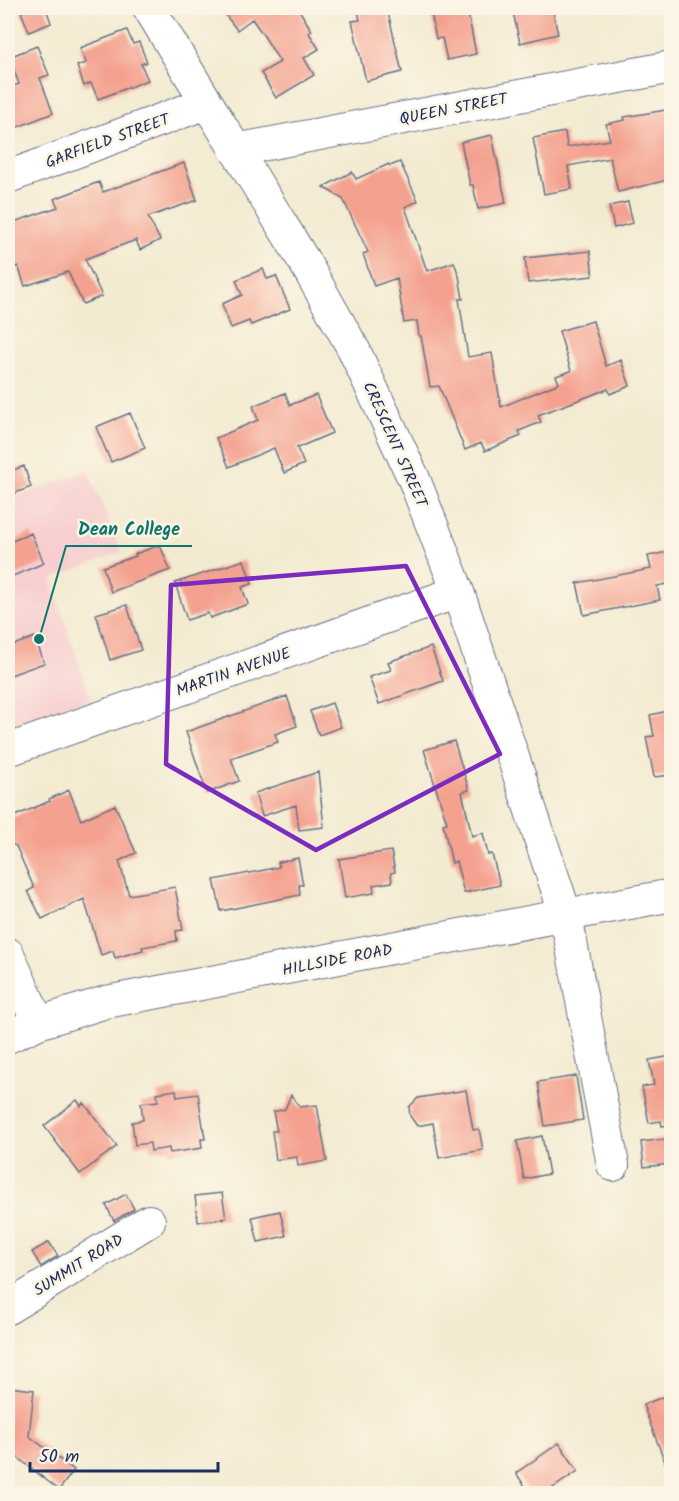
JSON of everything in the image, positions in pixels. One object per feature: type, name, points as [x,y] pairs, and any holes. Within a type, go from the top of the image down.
[{"type":"street","name":"CRESCENT STREET","points":[[149,8],[304,261],[354,350],[414,479],[459,592],[566,916],[613,1165]]},
{"type":"street","name":"QUEEN STREET","points":[[235,150],[672,67]]},
{"type":"street","name":"GARFIELD STREET","points":[[8,177],[206,103]]},
{"type":"street","name":"MARTIN AVENUE","points":[[8,750],[459,592]]},
{"type":"street","name":"HILLSIDE ROAD","points":[[8,1037],[38,1023],[106,1002],[672,895]]},
{"type":"street","points":[[11,971],[38,1023]]},
{"type":"street","name":"SUMMIT ROAD","points":[[8,1308],[149,1221]]},
{"type":"highlighted area","points":[[406,566],[500,754],[316,850],[166,764],[171,585]]},
{"type":"shaded area","points":[[88,471],[122,552],[51,579],[91,699],[8,729],[8,500]]},
{"type":"building","points":[[32,8],[46,8],[51,23],[29,32],[21,12]]},
{"type":"building","points":[[220,8],[298,8],[312,31],[309,33],[319,49],[304,58],[314,75],[276,98],[261,73],[280,62],[264,36],[252,19],[237,30]]},
{"type":"building","points":[[357,8],[387,8],[402,72],[366,81],[352,21],[360,20]]},
{"type":"building","points":[[430,8],[467,8],[476,54],[447,60],[442,38],[436,39]]},
{"type":"building","points":[[512,8],[552,8],[558,34],[520,43]]},
{"type":"building","points":[[127,30],[133,44],[139,42],[147,62],[141,64],[148,80],[98,99],[91,83],[84,86],[77,66],[86,63],[80,48]]},
{"type":"building","points":[[37,46],[49,75],[40,78],[53,113],[8,131],[8,88],[19,84],[9,57]]},
{"type":"building","points":[[672,109],[672,179],[618,192],[610,158],[568,166],[572,189],[544,194],[533,138],[565,132],[567,147],[610,140],[606,124],[625,120],[624,117]]},
{"type":"building","points":[[492,135],[506,203],[478,209],[473,185],[470,185],[461,142]]},
{"type":"building","points":[[400,162],[418,201],[405,207],[427,271],[454,262],[463,299],[459,299],[468,357],[492,353],[501,407],[559,383],[556,376],[571,371],[559,331],[593,321],[606,366],[621,360],[630,386],[610,394],[608,389],[538,415],[541,422],[519,431],[521,436],[485,451],[481,443],[465,450],[439,386],[430,387],[417,321],[404,323],[397,278],[374,286],[363,254],[368,252],[343,199],[323,187],[352,172],[356,179],[389,164],[390,166]]},
{"type":"building","points":[[184,163],[197,200],[148,217],[160,240],[140,250],[136,240],[85,259],[102,296],[83,304],[68,272],[25,286],[18,266],[8,270],[8,224],[58,207],[54,199],[99,182],[103,192]]},
{"type":"building","points":[[628,202],[633,223],[614,228],[609,206]]},
{"type":"building","points":[[590,251],[593,276],[528,283],[525,258]]},
{"type":"building","points":[[263,269],[267,279],[276,276],[290,309],[251,325],[249,321],[231,328],[222,304],[242,295],[236,280]]},
{"type":"building","points":[[285,393],[290,405],[316,395],[332,433],[297,448],[304,464],[284,473],[274,448],[229,467],[216,438],[258,420],[253,406]]},
{"type":"building","points":[[130,413],[145,448],[111,462],[96,427]]},
{"type":"building","points":[[24,466],[31,487],[8,496],[8,472]]},
{"type":"building","points":[[31,533],[44,563],[13,576],[8,563],[8,543]]},
{"type":"building","points":[[160,545],[170,570],[111,592],[103,567]]},
{"type":"building","points":[[672,551],[672,583],[657,586],[660,600],[584,615],[577,583],[651,569],[648,556]]},
{"type":"building","points":[[244,560],[252,584],[242,587],[248,604],[210,618],[208,613],[187,620],[175,583]]},
{"type":"building","points":[[127,605],[141,650],[110,660],[96,614]]},
{"type":"building","points":[[35,637],[44,663],[8,676],[8,647]]},
{"type":"building","points":[[431,647],[443,681],[379,704],[369,677],[391,670],[388,662]]},
{"type":"building","points":[[287,696],[297,726],[275,734],[278,742],[231,758],[239,781],[207,793],[186,732]]},
{"type":"building","points":[[332,703],[341,727],[319,735],[310,711]]},
{"type":"building","points":[[672,710],[672,775],[654,777],[646,737],[654,736],[650,715]]},
{"type":"building","points":[[454,741],[469,790],[462,792],[472,836],[483,833],[488,855],[492,854],[500,885],[464,893],[456,861],[452,863],[443,824],[447,823],[424,750]]},
{"type":"building","points":[[318,772],[324,827],[299,830],[296,805],[262,816],[255,793]]},
{"type":"building","points":[[69,790],[81,820],[115,805],[136,853],[119,861],[129,895],[175,887],[183,930],[176,931],[177,941],[142,947],[143,950],[115,958],[113,951],[101,955],[84,899],[42,919],[28,891],[34,888],[16,846],[8,843],[8,819]]},
{"type":"building","points":[[391,851],[395,872],[391,873],[392,882],[373,885],[374,893],[345,898],[339,859]]},
{"type":"building","points":[[298,858],[303,885],[299,885],[300,895],[221,911],[214,880],[279,867],[278,862]]},
{"type":"building","points":[[672,1056],[672,1125],[662,1126],[661,1121],[649,1123],[642,1087],[654,1085],[649,1060]]},
{"type":"building","points":[[576,1076],[583,1120],[545,1126],[538,1082]]},
{"type":"building","points":[[176,1090],[177,1097],[198,1094],[205,1139],[201,1139],[202,1148],[170,1153],[169,1148],[151,1151],[150,1143],[135,1145],[132,1122],[143,1120],[141,1103],[158,1101],[157,1093]]},
{"type":"building","points":[[466,1090],[473,1130],[479,1129],[483,1150],[439,1158],[433,1123],[417,1126],[410,1116],[409,1107],[418,1098]]},
{"type":"building","points":[[291,1095],[300,1107],[317,1105],[327,1161],[298,1166],[297,1157],[276,1160],[272,1131],[277,1131],[273,1112],[285,1109]]},
{"type":"building","points":[[77,1100],[81,1106],[84,1103],[117,1146],[80,1174],[44,1126]]},
{"type":"building","points":[[542,1136],[549,1174],[524,1179],[517,1141]]},
{"type":"building","points":[[666,1139],[670,1164],[644,1167],[641,1142]]},
{"type":"building","points":[[222,1193],[226,1218],[198,1222],[195,1196]]},
{"type":"building","points":[[126,1194],[134,1209],[114,1221],[106,1205]]},
{"type":"building","points":[[280,1211],[286,1236],[258,1242],[252,1217]]},
{"type":"building","points":[[49,1242],[58,1256],[41,1267],[32,1252]]},
{"type":"building","points":[[8,1387],[34,1390],[29,1436],[74,1470],[59,1490],[8,1450]]},
{"type":"building","points":[[672,1393],[672,1475],[670,1475],[643,1405]]},
{"type":"building","points":[[559,1443],[578,1471],[544,1494],[530,1494],[516,1473]]},
{"type":"place","name":"Dean College","points":[[39,639]]}]
